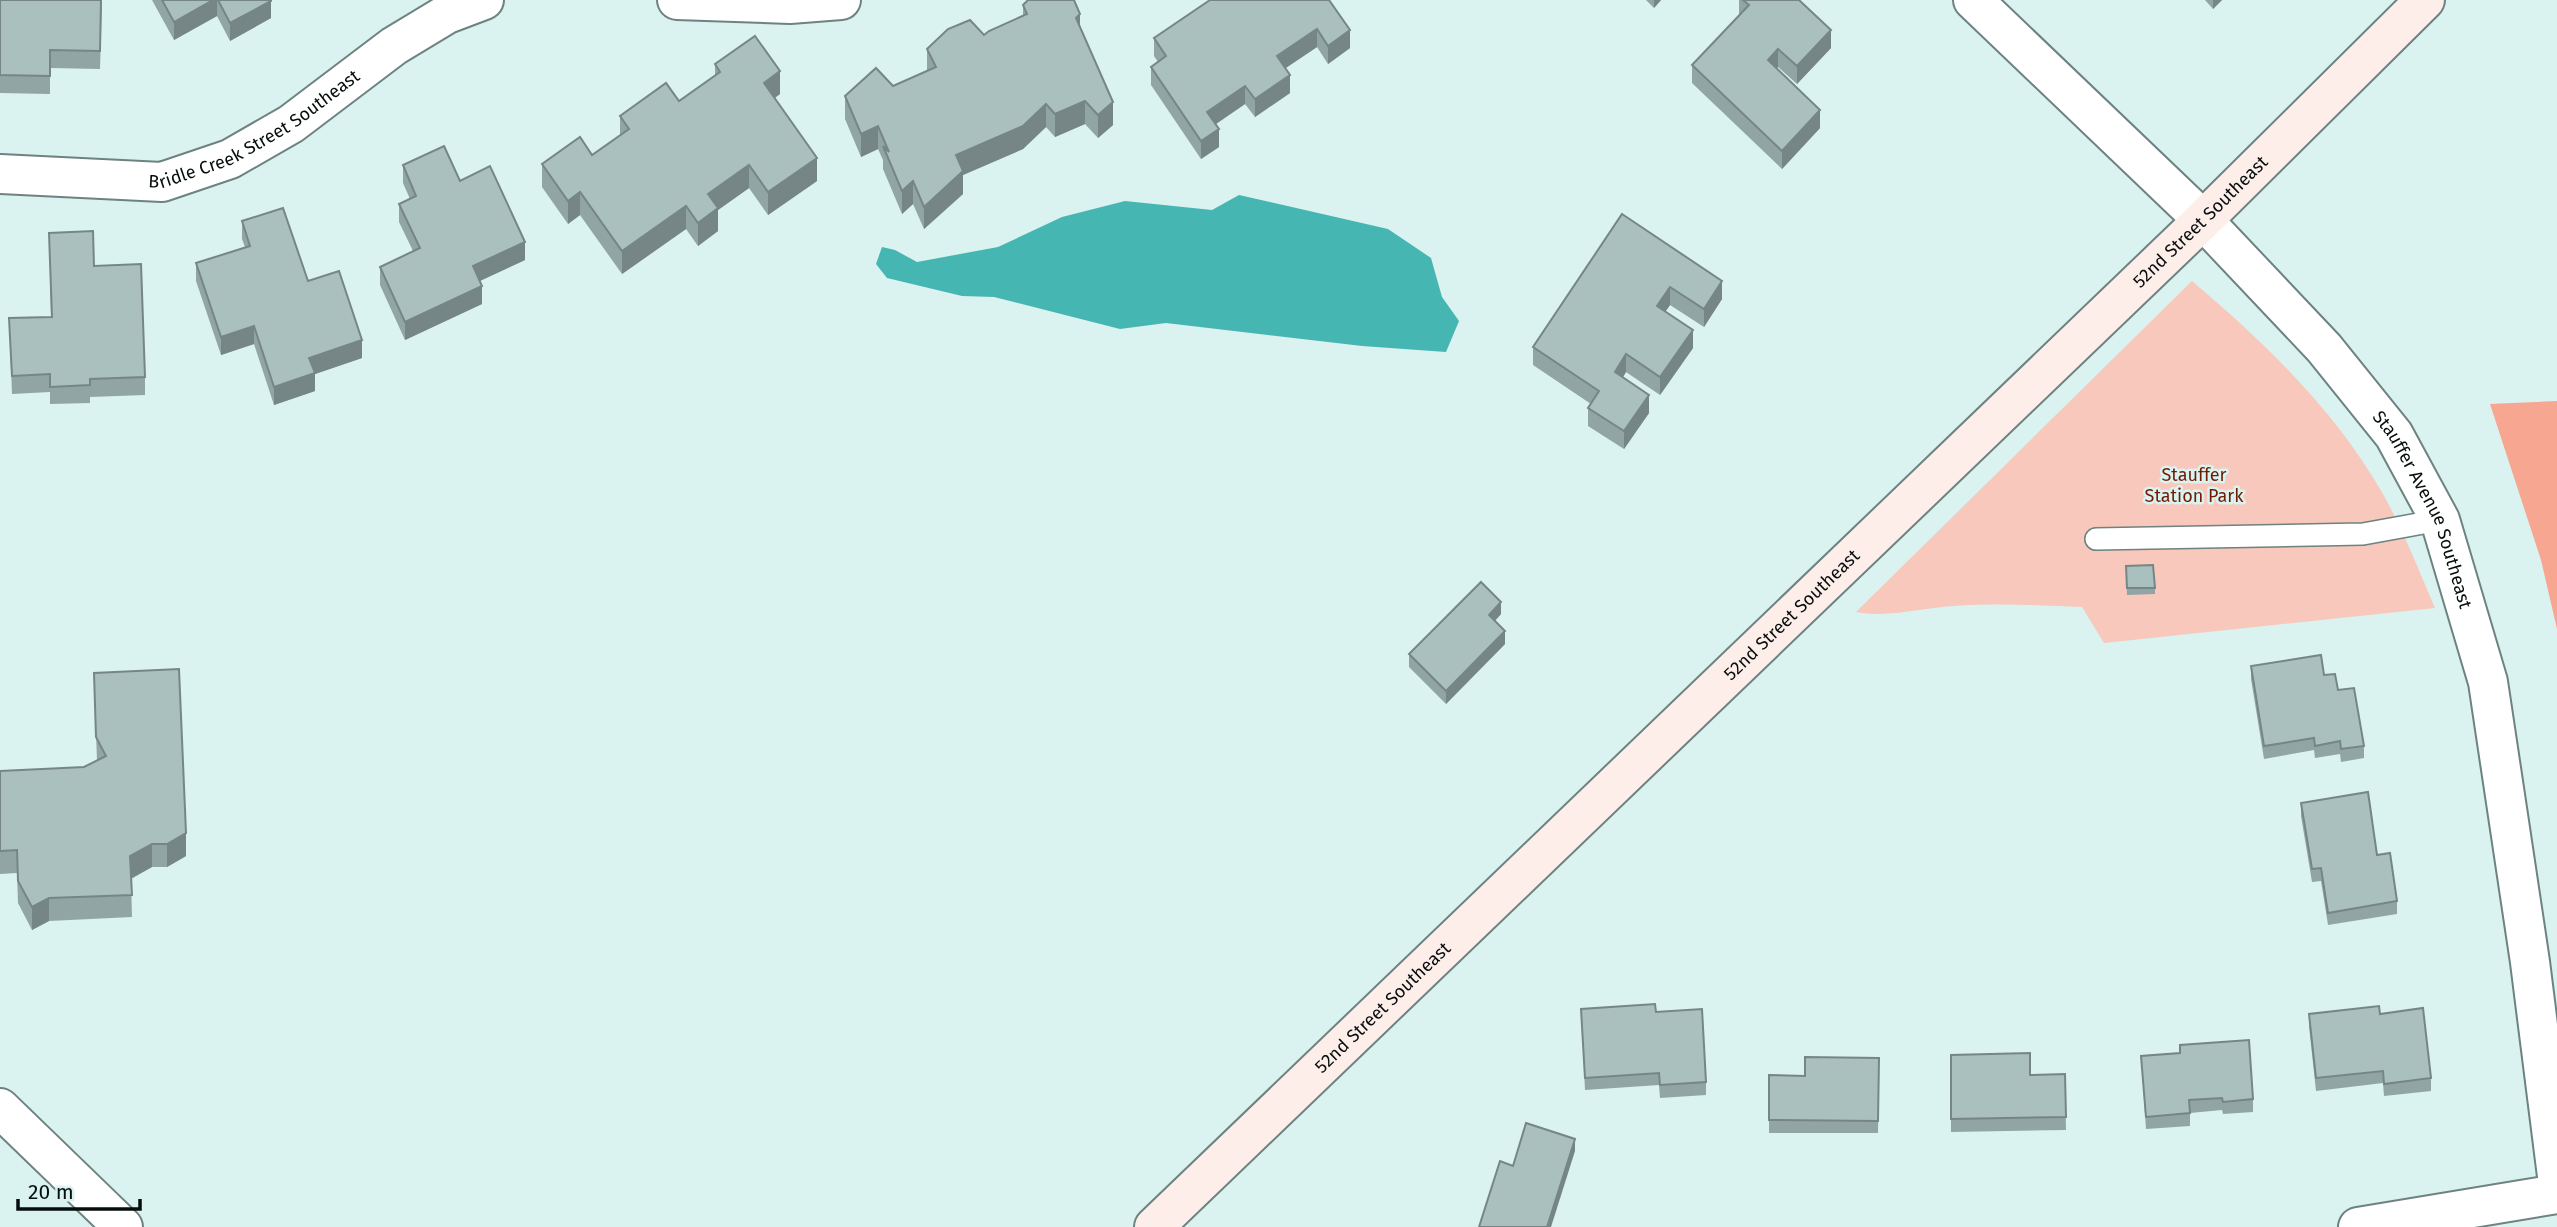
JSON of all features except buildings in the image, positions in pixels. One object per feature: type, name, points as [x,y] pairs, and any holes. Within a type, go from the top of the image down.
[{"type":"main road","name":"52nd Street Southeast","points":[[1154,1227],[2203,220],[2425,0]]},
{"type":"street","name":"Bridle Creek Street Southeast","points":[[0,174],[162,182],[230,159],[290,124],[394,46],[447,14],[484,0]]},
{"type":"street","points":[[677,0],[790,4],[841,0]]},
{"type":"street","name":"Stauffer Avenue Southeast","points":[[1973,0],[2203,220],[2325,348],[2394,435],[2440,520],[2488,682],[2543,960],[2557,1176]]},
{"type":"street","points":[[0,1108],[123,1227]]},
{"type":"street","points":[[2358,1227],[2557,1194]]},
{"type":"lane","points":[[2096,539],[2362,534],[2440,520]]},
{"type":"green space","name":"Stauffer Station Park","points":[[2192,281],[2273,354],[2344,435],[2384,496],[2435,608],[2104,643],[2082,607],[1985,605],[1892,613],[1856,612]]},
{"type":"shaded area","points":[[2557,401],[2557,629],[2541,560],[2490,404]]},
{"type":"water","points":[[1239,195],[1388,229],[1431,258],[1442,297],[1459,321],[1446,352],[1362,346],[1166,323],[1120,329],[994,297],[962,296],[887,278],[876,264],[882,247],[895,250],[917,262],[998,247],[1062,217],[1125,201],[1212,210]]}]
